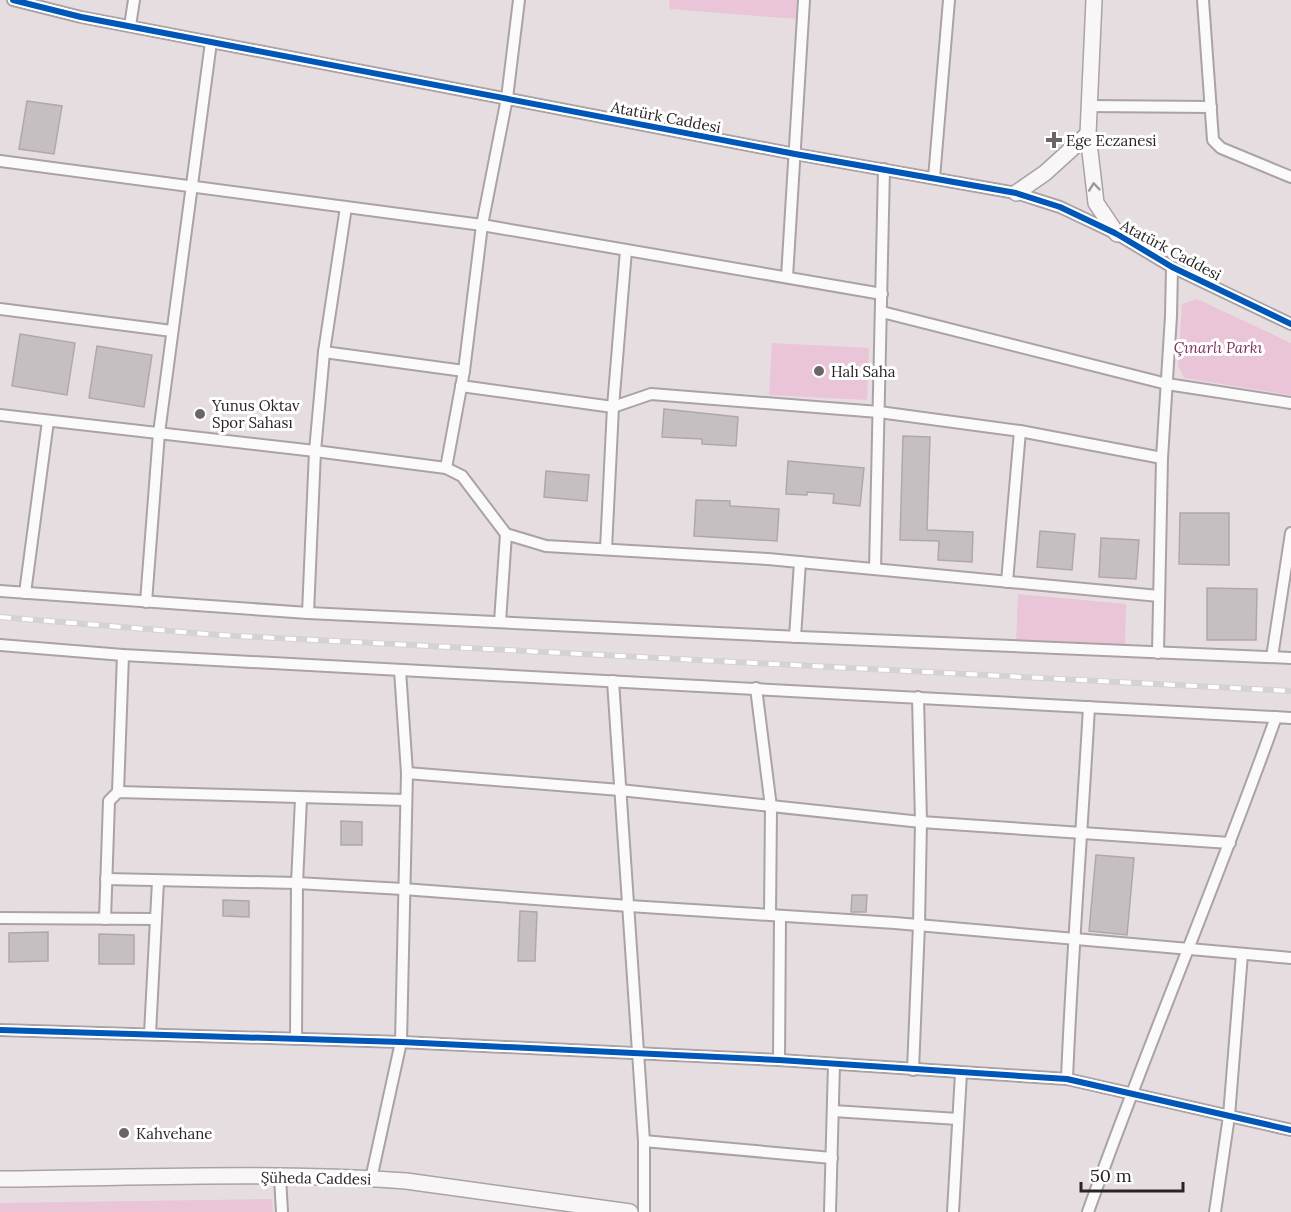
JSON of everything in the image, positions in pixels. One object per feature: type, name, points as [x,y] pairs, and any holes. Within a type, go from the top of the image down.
[{"type":"main road","points":[[1094,0],[1088,134],[1096,203],[1117,234]]},
{"type":"main road","points":[[1016,193],[1046,173],[1088,134]]},
{"type":"main road","name":"Şüheda Caddesi","points":[[0,1179],[280,1177],[371,1179],[406,1181],[630,1212]]},
{"type":"street","name":"Atatürk Caddesi","points":[[13,0],[81,17],[795,154],[1016,193],[1060,207],[1117,234],[1172,267],[1291,324]]},
{"type":"street","points":[[130,26],[134,0]]},
{"type":"street","points":[[446,468],[464,371],[482,225],[507,98],[519,0]]},
{"type":"street","points":[[787,277],[804,0]]},
{"type":"street","points":[[934,178],[949,0]]},
{"type":"street","points":[[1203,0],[1213,140],[1221,148],[1291,177]]},
{"type":"street","points":[[146,602],[159,433],[211,42]]},
{"type":"street","points":[[1089,106],[1211,107]]},
{"type":"street","points":[[0,160],[482,225],[882,294]]},
{"type":"street","points":[[875,569],[884,169]]},
{"type":"street","points":[[308,613],[315,451],[324,352],[346,207]]},
{"type":"street","points":[[606,549],[613,407],[626,250]]},
{"type":"street","points":[[1158,652],[1162,458],[1172,267]]},
{"type":"street","points":[[0,309],[172,331]]},
{"type":"street","points":[[882,312],[1167,384],[1291,402]]},
{"type":"street","points":[[324,352],[464,371]]},
{"type":"street","points":[[461,386],[613,407],[651,394],[879,412],[1020,431],[1162,458]]},
{"type":"street","points":[[0,415],[446,468],[462,476],[506,534],[546,546],[800,562],[1159,596]]},
{"type":"street","points":[[25,593],[48,421]]},
{"type":"street","points":[[1007,582],[1020,431]]},
{"type":"street","points":[[1272,657],[1291,533]]},
{"type":"street","points":[[500,622],[506,534]]},
{"type":"street","points":[[795,637],[800,562]]},
{"type":"street","points":[[0,591],[308,613],[1291,658]]},
{"type":"street","points":[[0,645],[123,656],[1291,718]]},
{"type":"street","points":[[105,919],[109,801],[118,792],[123,656]]},
{"type":"street","points":[[371,1179],[401,1042],[407,773],[400,670]]},
{"type":"street","points":[[613,681],[644,1141],[644,1212]]},
{"type":"street","points":[[756,688],[771,807],[779,1060]]},
{"type":"street","points":[[913,1070],[920,925],[921,822],[918,697]]},
{"type":"street","points":[[1066,1079],[1089,707]]},
{"type":"street","points":[[1088,1212],[1130,1094],[1189,950],[1276,717]]},
{"type":"street","points":[[407,773],[620,790],[921,822],[1230,843]]},
{"type":"street","points":[[118,792],[301,799],[406,800]]},
{"type":"street","points":[[296,1039],[297,883],[301,799]]},
{"type":"street","points":[[106,879],[297,883],[404,889],[920,925],[1291,958]]},
{"type":"street","points":[[150,1034],[158,881]]},
{"type":"street","points":[[0,918],[156,919]]},
{"type":"street","points":[[1215,1212],[1228,1116],[1242,954]]},
{"type":"street","points":[[0,1030],[401,1042],[779,1060],[1066,1079],[1291,1130]]},
{"type":"street","points":[[830,1212],[834,1064]]},
{"type":"street","points":[[953,1212],[961,1073]]},
{"type":"street","points":[[833,1111],[958,1119]]},
{"type":"street","points":[[644,1141],[832,1158]]},
{"type":"street","points":[[280,1177],[282,1212]]},
{"type":"green space","points":[[669,0],[797,0],[796,19],[670,9]]},
{"type":"green space","name":"Çınarlı Parkı","points":[[1197,299],[1291,343],[1291,395],[1184,378],[1178,366],[1182,304]]},
{"type":"green space","name":"Halı Saha","points":[[772,343],[869,348],[867,400],[769,395]]},
{"type":"green space","points":[[1018,594],[1126,604],[1125,646],[1016,643]]},
{"type":"green space","points":[[272,1199],[273,1212],[0,1212],[0,1203]]},
{"type":"building","points":[[27,101],[62,106],[54,154],[19,149]]},
{"type":"building","points":[[20,334],[75,343],[67,395],[12,386]]},
{"type":"building","points":[[97,346],[152,355],[144,407],[89,398]]},
{"type":"building","points":[[664,409],[738,417],[736,446],[702,444],[702,439],[662,437]]},
{"type":"building","points":[[903,436],[930,437],[927,530],[973,532],[972,562],[938,560],[939,541],[900,540]]},
{"type":"building","points":[[788,461],[864,468],[860,506],[833,503],[834,494],[807,492],[807,495],[786,494]]},
{"type":"building","points":[[546,471],[589,475],[587,501],[544,497]]},
{"type":"building","points":[[696,500],[730,501],[730,506],[779,509],[777,541],[694,536]]},
{"type":"building","points":[[1180,513],[1229,513],[1229,565],[1179,564]]},
{"type":"building","points":[[1040,531],[1075,534],[1072,570],[1037,567]]},
{"type":"building","points":[[1101,538],[1139,540],[1136,579],[1099,577]]},
{"type":"building","points":[[1207,588],[1257,589],[1256,640],[1207,640]]},
{"type":"building","points":[[341,821],[362,822],[362,845],[341,845]]},
{"type":"building","points":[[1096,855],[1134,858],[1127,935],[1089,931]]},
{"type":"building","points":[[852,895],[867,895],[866,912],[851,912]]},
{"type":"building","points":[[223,900],[249,901],[249,917],[223,916]]},
{"type":"building","points":[[520,911],[537,912],[535,961],[518,961]]},
{"type":"building","points":[[48,932],[48,961],[9,962],[9,933]]},
{"type":"building","points":[[99,934],[134,935],[134,964],[99,964]]},
{"type":"railway","points":[[0,617],[219,635],[1291,691]]},
{"type":"cycle path","points":[[13,0],[81,17],[795,154],[1016,193],[1060,207],[1117,234],[1172,267],[1291,324]]},
{"type":"cycle path","points":[[0,1030],[401,1042],[779,1060],[1067,1079],[1291,1130]]},
{"type":"place","name":"Ege Eczanesi","points":[[1054,140]]},
{"type":"place","name":"Halı Saha","points":[[819,371]]},
{"type":"place","name":"Yunus Oktav Spor Sahası","points":[[200,414]]},
{"type":"place","name":"Kahvehane","points":[[124,1133]]}]
